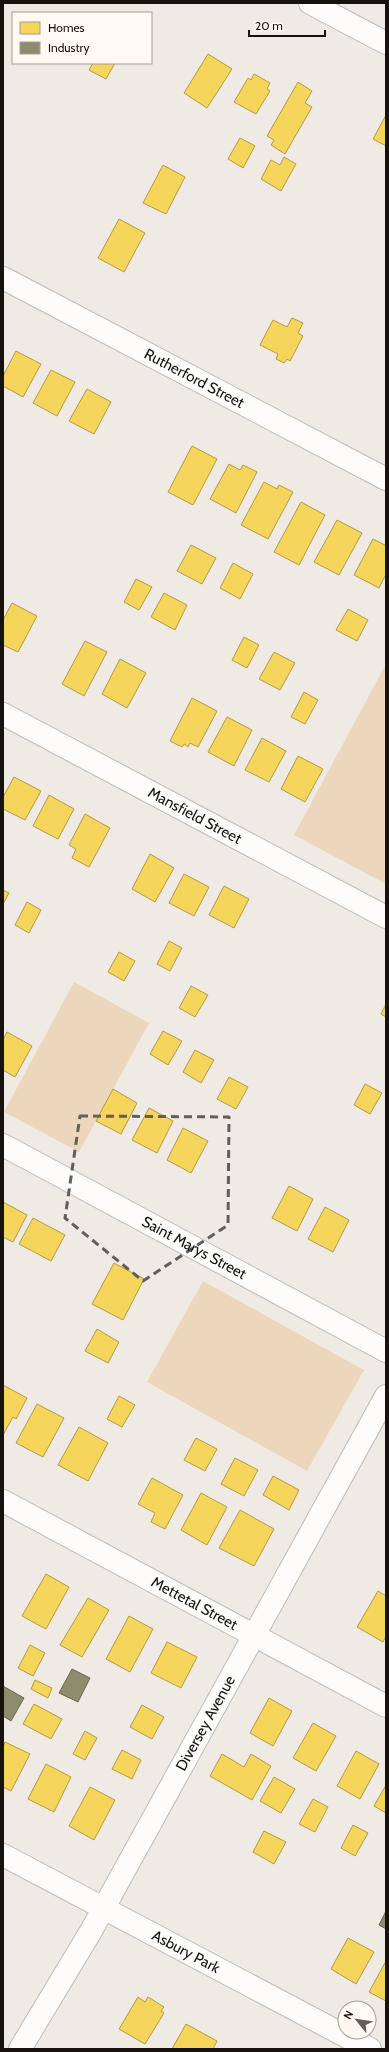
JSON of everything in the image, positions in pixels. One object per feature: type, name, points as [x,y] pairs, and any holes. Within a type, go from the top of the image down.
[{"type":"street","points":[[310,3],[386,43]]},
{"type":"street","name":"Rutherford Street","points":[[3,278],[386,479]]},
{"type":"street","name":"Mansfield Street","points":[[3,714],[386,918]]},
{"type":"street","name":"Saint Marys Street","points":[[3,1145],[386,1351]]},
{"type":"street","name":"Diversey Avenue","points":[[20,2049],[104,1909],[253,1635],[386,1396]]},
{"type":"street","name":"Mettetal Street","points":[[3,1501],[386,1706]]},
{"type":"street","name":"Asbury Park","points":[[3,1855],[370,2049]]},
{"type":"highlighted area","points":[[80,1116],[229,1117],[228,1225],[143,1281],[65,1218]]},
{"type":"shaded area","points":[[386,664],[386,884],[294,835]]},
{"type":"shaded area","points":[[74,982],[149,1023],[79,1152],[4,1112]]},
{"type":"shaded area","points":[[203,1281],[364,1370],[307,1471],[147,1382]]},
{"type":"building: Homes","points":[[208,54],[232,69],[207,108],[184,93]]},
{"type":"building: Homes","points":[[92,64],[114,64],[106,79],[89,70]]},
{"type":"building: Homes","points":[[254,74],[270,83],[267,89],[270,91],[256,114],[234,102],[248,78],[251,80]]},
{"type":"building: Homes","points":[[298,82],[312,91],[305,103],[312,107],[285,154],[271,145],[274,140],[267,136]]},
{"type":"building: Homes","points":[[386,115],[386,146],[373,139]]},
{"type":"building: Homes","points":[[240,138],[255,146],[243,168],[228,159]]},
{"type":"building: Homes","points":[[284,157],[296,164],[281,191],[261,179],[271,160],[280,165]]},
{"type":"building: Homes","points":[[163,165],[185,177],[166,214],[143,203]]},
{"type":"building: Homes","points":[[119,219],[145,233],[124,272],[98,258]]},
{"type":"building: Homes","points":[[292,318],[303,323],[298,333],[303,336],[290,361],[287,359],[284,363],[276,359],[278,354],[260,345],[273,320],[287,327]]},
{"type":"building: Homes","points":[[16,351],[41,364],[23,397],[3,386],[3,376]]},
{"type":"building: Homes","points":[[51,370],[75,382],[57,416],[33,403]]},
{"type":"building: Homes","points":[[87,389],[111,402],[94,434],[69,421]]},
{"type":"building: Homes","points":[[192,446],[217,459],[193,505],[168,492]]},
{"type":"building: Homes","points":[[229,464],[240,470],[243,465],[257,472],[236,513],[210,499]]},
{"type":"building: Homes","points":[[264,482],[277,489],[279,485],[293,492],[268,539],[241,525]]},
{"type":"building: Homes","points":[[301,502],[325,515],[299,565],[274,552]]},
{"type":"building: Homes","points":[[337,520],[362,533],[339,575],[314,562]]},
{"type":"building: Homes","points":[[373,539],[385,545],[386,542],[386,574],[379,588],[354,575]]},
{"type":"building: Homes","points":[[191,545],[216,558],[202,584],[177,571]]},
{"type":"building: Homes","points":[[233,563],[253,574],[240,599],[220,588]]},
{"type":"building: Homes","points":[[136,579],[152,587],[139,610],[124,602]]},
{"type":"building: Homes","points":[[164,593],[187,605],[175,630],[151,617]]},
{"type":"building: Homes","points":[[12,603],[37,616],[18,652],[3,645],[3,620]]},
{"type":"building: Homes","points":[[348,609],[368,620],[357,641],[336,630]]},
{"type":"building: Homes","points":[[244,637],[259,645],[247,668],[232,660]]},
{"type":"building: Homes","points":[[85,641],[107,652],[84,696],[62,684]]},
{"type":"building: Homes","points":[[274,652],[295,663],[280,690],[259,679]]},
{"type":"building: Homes","points":[[120,659],[146,673],[127,708],[102,694]]},
{"type":"building: Homes","points":[[304,692],[318,700],[305,724],[291,717]]},
{"type":"building: Homes","points":[[192,698],[217,711],[198,747],[190,743],[188,747],[184,744],[182,747],[170,741]]},
{"type":"building: Homes","points":[[227,717],[252,730],[234,766],[208,752]]},
{"type":"building: Homes","points":[[262,738],[286,751],[269,782],[245,770]]},
{"type":"building: Homes","points":[[298,756],[323,769],[305,802],[281,789]]},
{"type":"building: Homes","points":[[14,777],[41,791],[25,820],[3,809],[3,797]]},
{"type":"building: Homes","points":[[49,795],[74,809],[58,839],[33,826]]},
{"type":"building: Homes","points":[[85,814],[110,828],[89,867],[72,858],[76,849],[69,845]]},
{"type":"building: Homes","points":[[150,854],[174,868],[155,902],[132,889]]},
{"type":"building: Homes","points":[[184,874],[209,887],[194,916],[169,903]]},
{"type":"building: Homes","points":[[224,886],[249,899],[234,928],[209,915]]},
{"type":"building: Homes","points":[[3,890],[9,893],[3,904]]},
{"type":"building: Homes","points":[[27,902],[41,910],[29,933],[15,925]]},
{"type":"building: Homes","points":[[169,941],[182,948],[170,971],[157,964]]},
{"type":"building: Homes","points":[[119,952],[135,961],[124,981],[108,972]]},
{"type":"building: Homes","points":[[191,986],[208,995],[195,1017],[179,1008]]},
{"type":"building: Homes","points":[[386,1004],[386,1017],[381,1014]]},
{"type":"building: Homes","points":[[163,1031],[182,1041],[168,1065],[150,1054]]},
{"type":"building: Homes","points":[[7,1032],[32,1046],[15,1077],[3,1070],[3,1040]]},
{"type":"building: Homes","points":[[195,1050],[214,1060],[201,1083],[183,1072]]},
{"type":"building: Homes","points":[[229,1077],[248,1087],[236,1109],[217,1099]]},
{"type":"building: Homes","points":[[365,1084],[382,1093],[370,1114],[354,1105]]},
{"type":"building: Homes","points":[[113,1089],[137,1103],[121,1134],[96,1121]]},
{"type":"building: Homes","points":[[149,1108],[173,1121],[157,1153],[132,1140]]},
{"type":"building: Homes","points":[[183,1128],[208,1141],[191,1173],[167,1160]]},
{"type":"building: Homes","points":[[289,1186],[313,1199],[297,1231],[272,1218]]},
{"type":"building: Homes","points":[[3,1202],[27,1215],[13,1242],[3,1237]]},
{"type":"building: Homes","points":[[325,1207],[349,1220],[333,1252],[308,1239]]},
{"type":"building: Homes","points":[[33,1218],[65,1235],[51,1261],[19,1244]]},
{"type":"building: Homes","points":[[114,1263],[144,1279],[123,1320],[92,1304]]},
{"type":"building: Homes","points":[[97,1329],[119,1342],[108,1363],[85,1351]]},
{"type":"building: Homes","points":[[3,1385],[27,1398],[16,1419],[13,1417],[3,1435]]},
{"type":"building: Homes","points":[[119,1396],[135,1405],[122,1427],[107,1419]]},
{"type":"building: Homes","points":[[37,1404],[64,1418],[43,1457],[16,1443]]},
{"type":"building: Homes","points":[[79,1427],[108,1443],[88,1481],[58,1465]]},
{"type":"building: Homes","points":[[196,1438],[217,1449],[205,1471],[184,1460]]},
{"type":"building: Homes","points":[[235,1458],[258,1470],[244,1496],[221,1484]]},
{"type":"building: Homes","points":[[273,1476],[299,1490],[289,1510],[263,1495]]},
{"type":"building: Homes","points":[[152,1478],[183,1495],[165,1529],[151,1522],[155,1513],[138,1504]]},
{"type":"building: Homes","points":[[201,1493],[227,1507],[207,1545],[181,1530]]},
{"type":"building: Homes","points":[[240,1510],[274,1529],[254,1566],[219,1548]]},
{"type":"building: Homes","points":[[46,1574],[69,1587],[46,1629],[22,1616]]},
{"type":"building: Homes","points":[[378,1591],[386,1596],[386,1636],[383,1642],[357,1627]]},
{"type":"building: Homes","points":[[88,1598],[109,1610],[82,1657],[60,1645]]},
{"type":"building: Homes","points":[[129,1616],[153,1629],[130,1672],[106,1659]]},
{"type":"building: Homes","points":[[167,1642],[197,1657],[181,1688],[151,1673]]},
{"type":"building: Homes","points":[[30,1645],[45,1653],[33,1676],[18,1668]]},
{"type":"building: Homes","points":[[35,1680],[52,1688],[48,1698],[31,1689]]},
{"type":"building: Homes","points":[[269,1698],[292,1711],[273,1746],[250,1733]]},
{"type":"building: Homes","points":[[34,1704],[62,1719],[51,1739],[23,1724]]},
{"type":"building: Homes","points":[[142,1705],[164,1717],[152,1739],[130,1727]]},
{"type":"building: Homes","points":[[313,1723],[336,1736],[316,1771],[293,1758]]},
{"type":"building: Homes","points":[[85,1731],[97,1738],[85,1760],[73,1754]]},
{"type":"building: Homes","points":[[5,1742],[30,1754],[11,1791],[3,1787],[3,1747]]},
{"type":"building: Homes","points":[[122,1750],[141,1760],[132,1779],[112,1769]]},
{"type":"building: Homes","points":[[356,1751],[379,1764],[360,1799],[337,1786]]},
{"type":"building: Homes","points":[[222,1754],[244,1767],[251,1754],[271,1766],[252,1800],[210,1776]]},
{"type":"building: Homes","points":[[46,1764],[71,1777],[54,1812],[28,1799]]},
{"type":"building: Homes","points":[[274,1777],[295,1789],[281,1813],[260,1801]]},
{"type":"building: Homes","points":[[386,1785],[386,1813],[374,1806]]},
{"type":"building: Homes","points":[[90,1787],[115,1800],[94,1840],[69,1826]]},
{"type":"building: Homes","points":[[313,1799],[328,1807],[315,1832],[299,1824]]},
{"type":"building: Homes","points":[[353,1825],[368,1833],[355,1856],[341,1848]]},
{"type":"building: Homes","points":[[264,1831],[286,1842],[274,1864],[253,1852]]},
{"type":"building: Homes","points":[[348,1938],[374,1952],[356,1984],[331,1969]]},
{"type":"building: Homes","points":[[386,1961],[386,2001],[369,1992]]},
{"type":"building: Homes","points":[[138,1997],[145,2002],[148,1997],[164,2007],[161,2011],[164,2013],[145,2044],[119,2029]]},
{"type":"building: Homes","points":[[186,2024],[217,2041],[213,2049],[172,2049]]},
{"type":"building: Industry","points":[[72,1669],[90,1678],[78,1702],[59,1693]]},
{"type":"building: Industry","points":[[3,1686],[24,1698],[11,1721],[3,1716]]},
{"type":"building: Industry","points":[[386,1911],[386,1929],[379,1925]]}]
